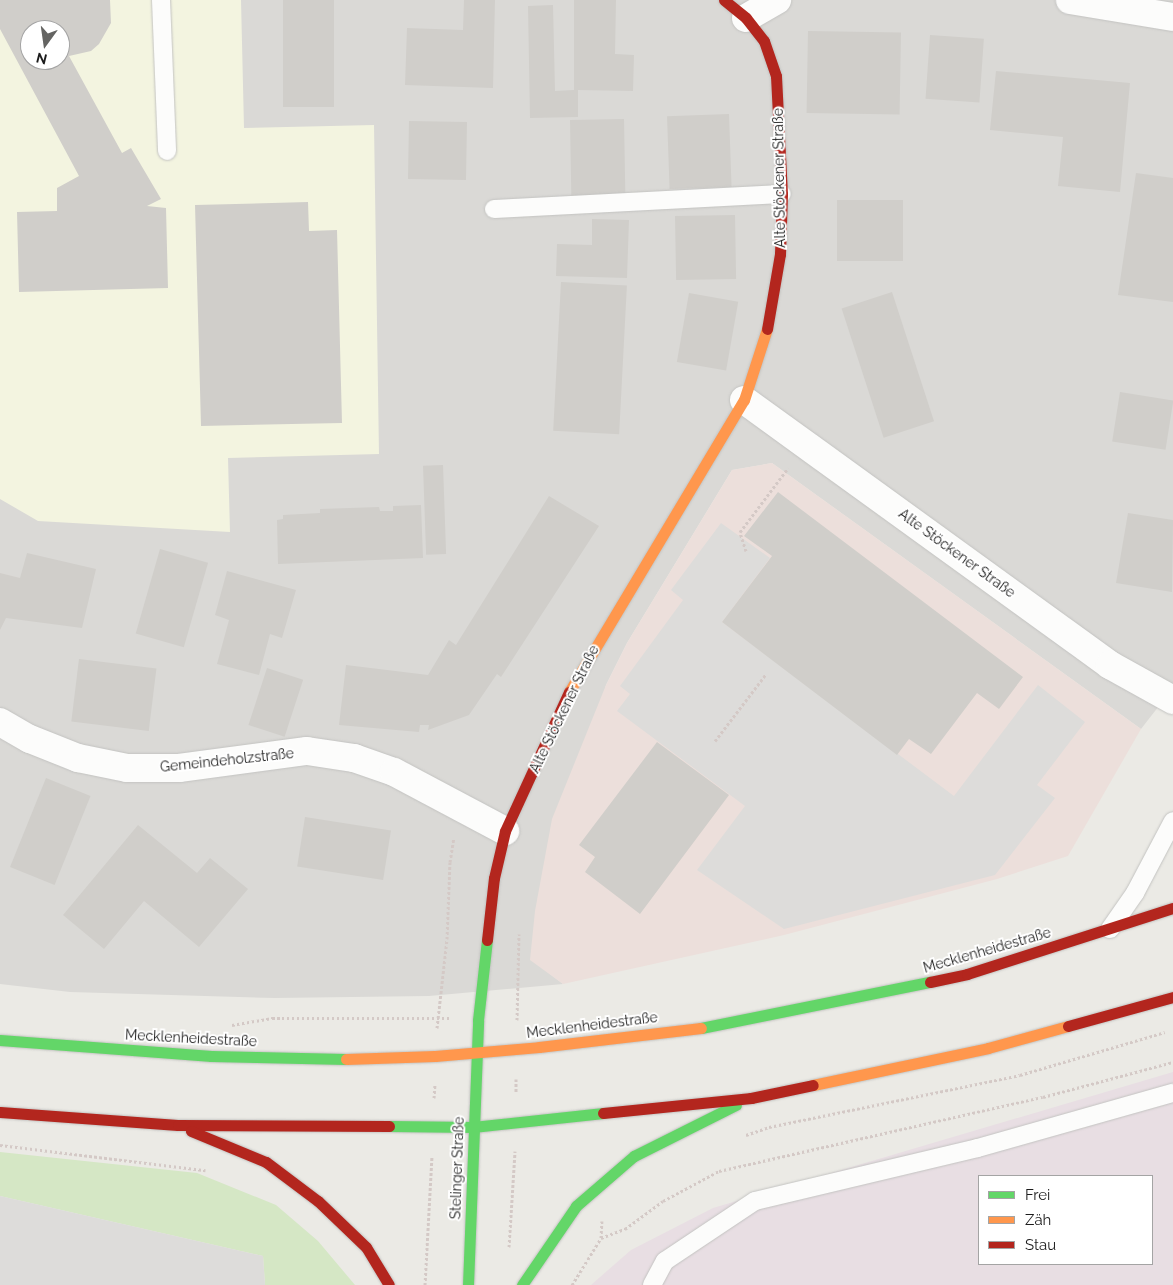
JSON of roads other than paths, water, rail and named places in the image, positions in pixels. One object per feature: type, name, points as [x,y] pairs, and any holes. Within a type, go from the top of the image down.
[{"type":"main road","name":"Alte Stöckener Straße","points":[[477,1052],[488,917],[505,831],[562,706],[592,650],[744,400],[770,319],[780,254],[782,194],[776,76],[764,41],[746,18],[724,0]]},
{"type":"main road","name":"Mecklenheidestraße","points":[[0,1040],[211,1056],[347,1059],[516,1049],[724,1025],[967,974],[1110,930],[1173,908]]},
{"type":"main road","points":[[0,1112],[178,1126],[473,1127],[751,1098],[988,1048],[1173,997]]},
{"type":"main road","name":"Stelinger Straße","points":[[468,1285],[477,1052]]},
{"type":"main road","points":[[522,1285],[543,1250],[576,1206],[634,1156],[751,1098]]},
{"type":"main road","points":[[178,1126],[266,1162],[318,1201],[366,1247],[389,1285]]},
{"type":"street","points":[[746,18],[777,0]]},
{"type":"street","points":[[1070,0],[1173,17]]},
{"type":"street","name":"Alte Stöckener Straße","points":[[744,400],[1110,665],[1173,700]]},
{"type":"street","name":"Gemeindeholzstraße","points":[[0,722],[30,739],[78,758],[127,768],[179,768],[307,751],[354,758],[394,772],[505,831]]},
{"type":"lane","points":[[161,0],[167,151]]},
{"type":"lane","points":[[494,209],[782,194]]},
{"type":"lane","points":[[1110,930],[1136,892],[1173,821]]},
{"type":"lane","points":[[652,1285],[665,1261],[756,1201],[978,1148],[1173,1093]]}]
